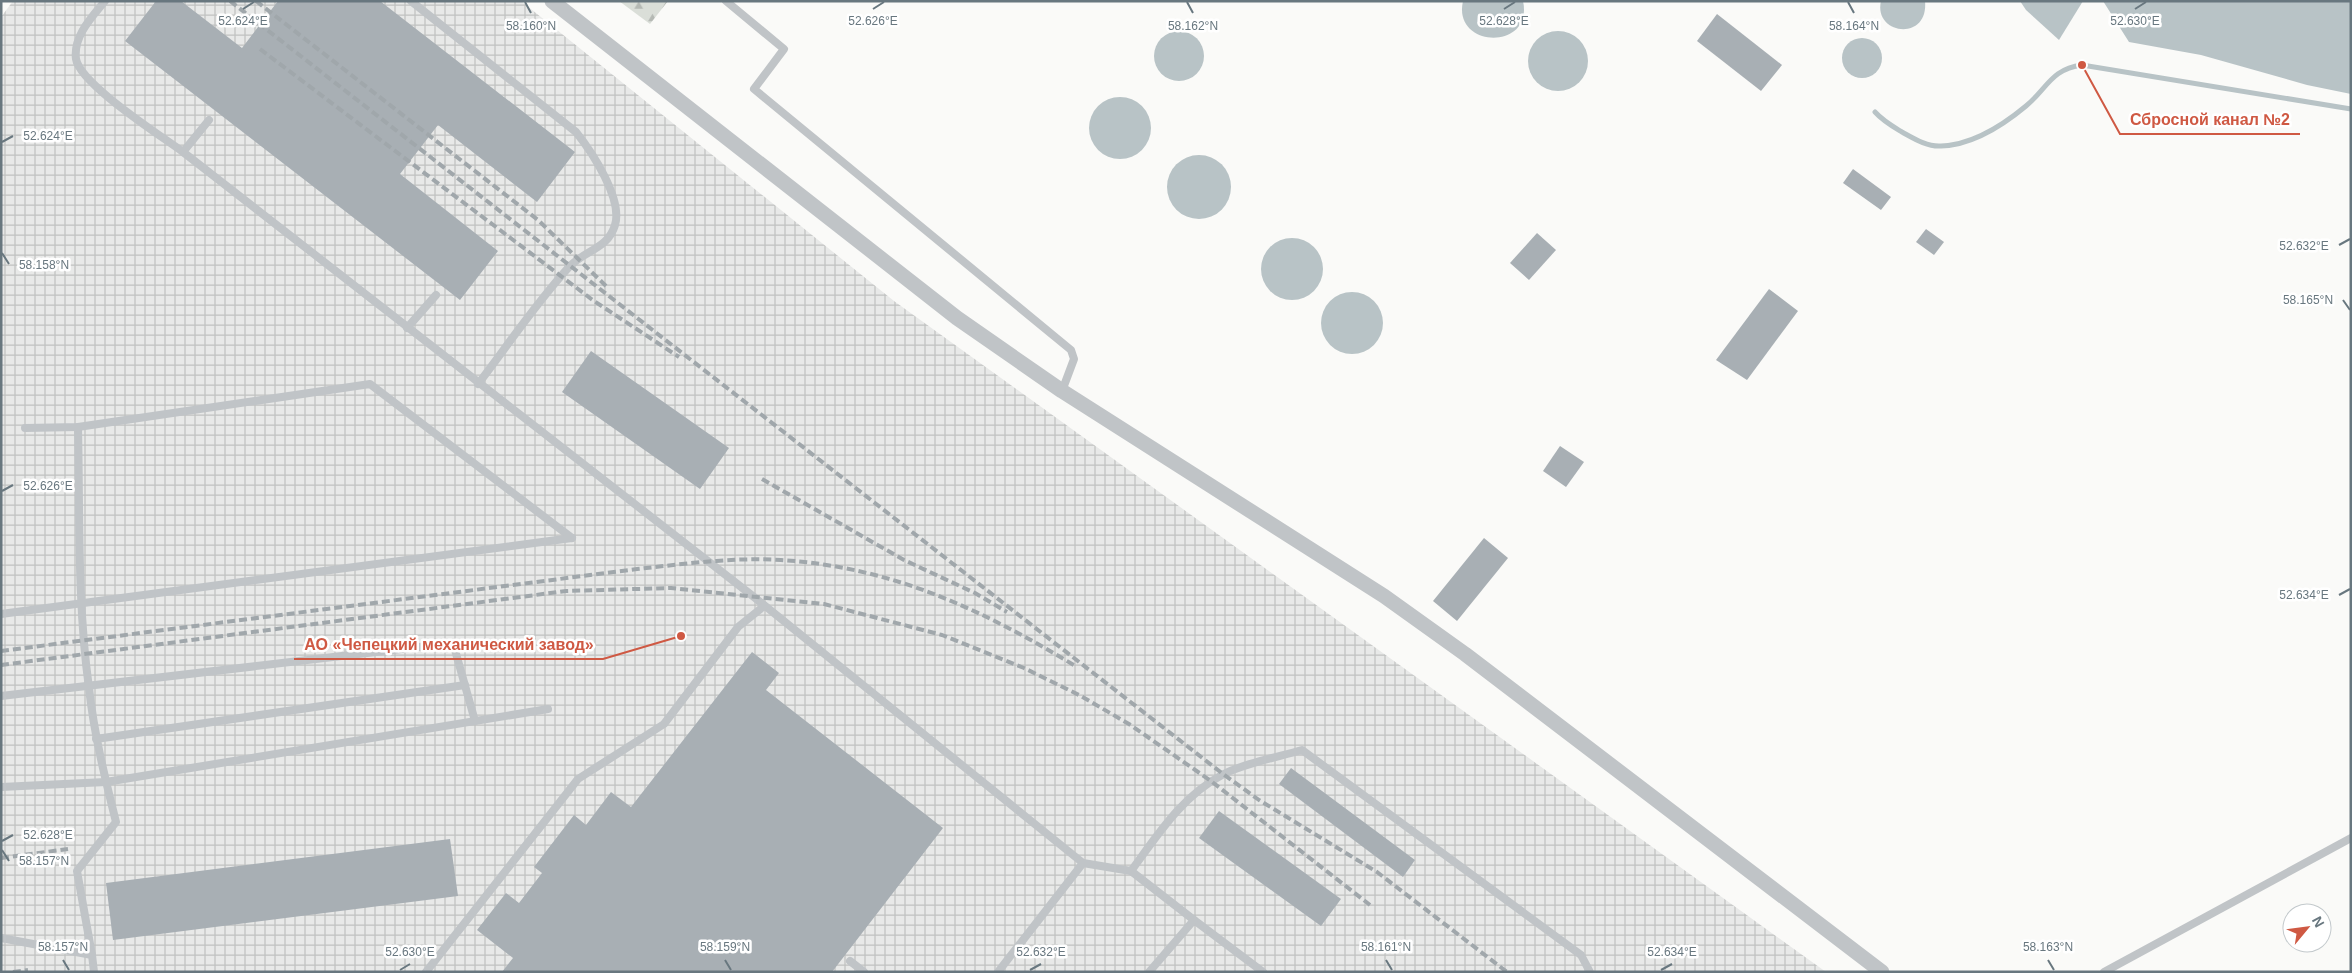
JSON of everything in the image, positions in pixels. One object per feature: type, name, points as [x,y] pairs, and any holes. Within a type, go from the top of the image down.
[{"type":"street","points":[[552,1],[957,318],[1062,390],[1400,608],[1465,654],[1882,972]]},
{"type":"lane","points":[[105,1],[86,26],[78,42],[76,60],[82,72],[91,83],[183,152],[764,606],[1082,863],[1131,872],[1263,972]]},
{"type":"lane","points":[[411,1],[576,132],[593,156],[606,181],[616,211],[616,223],[607,241],[571,266],[478,384]]},
{"type":"lane","points":[[726,1],[784,49],[754,89],[1071,350],[1074,359],[1062,390]]},
{"type":"lane","points":[[183,152],[209,120]]},
{"type":"lane","points":[[407,328],[436,295]]},
{"type":"lane","points":[[1,614],[572,538],[370,384],[78,427],[25,428]]},
{"type":"lane","points":[[78,427],[82,602],[88,687],[96,739],[116,822],[77,871],[94,972]]},
{"type":"lane","points":[[426,972],[578,779],[664,724],[738,627],[764,606]]},
{"type":"lane","points":[[1,696],[453,643],[475,721]]},
{"type":"lane","points":[[96,739],[464,685]]},
{"type":"lane","points":[[1,787],[106,782],[548,709]]},
{"type":"lane","points":[[1131,872],[1177,811],[1201,787],[1223,774],[1302,750],[1581,955],[1590,972]]},
{"type":"lane","points":[[2104,972],[2351,838]]},
{"type":"lane","points":[[998,972],[1082,863]]},
{"type":"lane","points":[[1149,972],[1194,920]]},
{"type":"lane","points":[[1,938],[92,955]]},
{"type":"lane","points":[[850,961],[864,972]]},
{"type":"shaded area","points":[[13,1],[521,1],[894,301],[1826,972],[1,972],[1,17]]},
{"type":"shaded area","points":[[1463,1],[1523,1],[1523,17],[1517,29],[1506,36],[1493,38],[1480,35],[1469,28],[1463,17]]},
{"type":"shaded area","points":[[1881,1],[1925,1],[1924,14],[1919,23],[1911,28],[1892,27],[1885,21],[1881,12]]},
{"type":"shaded area","points":[[2020,1],[2083,1],[2059,40],[2026,10]]},
{"type":"shaded area","points":[[2103,1],[2351,1],[2351,94],[2307,85],[2201,55],[2129,42]]},
{"type":"shaded area","points":[[1179,31],[1189,33],[1197,38],[1202,46],[1204,56],[1202,66],[1197,74],[1189,79],[1179,81],[1169,79],[1161,74],[1156,66],[1154,56],[1156,46],[1161,38],[1169,33]]},
{"type":"shaded area","points":[[1558,31],[1575,36],[1583,44],[1588,61],[1583,78],[1575,86],[1558,91],[1541,86],[1533,78],[1528,61],[1533,44],[1541,36]]},
{"type":"shaded area","points":[[1866,38],[1873,41],[1879,47],[1882,58],[1881,66],[1873,75],[1866,78],[1858,78],[1851,75],[1843,66],[1842,54],[1845,47],[1854,39]]},
{"type":"shaded area","points":[[1120,97],[1132,99],[1142,106],[1149,116],[1151,128],[1149,140],[1142,150],[1132,157],[1120,159],[1108,157],[1098,150],[1091,140],[1089,128],[1091,116],[1098,106],[1108,99]]},
{"type":"shaded area","points":[[1199,155],[1217,161],[1225,169],[1231,187],[1225,205],[1217,213],[1199,219],[1181,213],[1173,205],[1167,187],[1173,169],[1181,161]]},
{"type":"shaded area","points":[[1292,238],[1304,240],[1314,247],[1321,257],[1323,269],[1321,281],[1314,291],[1304,298],[1292,300],[1280,298],[1270,291],[1263,281],[1261,269],[1263,257],[1270,247],[1280,240]]},
{"type":"shaded area","points":[[1346,292],[1358,292],[1374,301],[1381,311],[1383,323],[1381,335],[1374,345],[1358,354],[1346,354],[1335,349],[1326,340],[1321,329],[1321,317],[1326,306],[1335,297]]},
{"type":"green space","points":[[619,1],[668,1],[650,24]]},
{"type":"building","points":[[156,1],[181,1],[242,48],[278,1],[380,1],[575,152],[537,202],[438,125],[400,174],[498,251],[460,300],[125,41]]},
{"type":"building","points":[[1717,14],[1782,65],[1761,91],[1697,41]]},
{"type":"building","points":[[1853,169],[1891,197],[1881,210],[1843,183]]},
{"type":"building","points":[[1926,229],[1944,242],[1934,255],[1916,242]]},
{"type":"building","points":[[1537,233],[1556,250],[1529,280],[1510,263]]},
{"type":"building","points":[[1769,289],[1798,311],[1747,380],[1716,360]]},
{"type":"building","points":[[591,351],[729,448],[700,489],[562,392]]},
{"type":"building","points":[[1560,446],[1584,462],[1566,487],[1543,471]]},
{"type":"building","points":[[1484,538],[1508,558],[1457,621],[1433,601]]},
{"type":"building","points":[[752,652],[779,673],[766,690],[943,828],[832,972],[502,972],[513,958],[477,930],[506,893],[519,903],[542,873],[534,867],[574,815],[586,825],[611,792],[631,807]]},
{"type":"building","points":[[1291,768],[1415,860],[1403,877],[1279,784]]},
{"type":"building","points":[[1219,811],[1341,899],[1321,926],[1199,838]]},
{"type":"building","points":[[450,839],[458,896],[113,940],[106,883]]},
{"type":"waterway","points":[[1875,112],[1891,125],[1920,142],[1936,146],[1953,145],[1975,138],[2007,121],[2033,100],[2056,75],[2072,67],[2082,65],[2351,109]]},
{"type":"railway","points":[[230,1],[1223,774],[1259,800],[1377,872],[1507,972]]},
{"type":"railway","points":[[256,1],[538,220],[606,286]]},
{"type":"railway","points":[[260,49],[594,301],[679,357]]},
{"type":"railway","points":[[762,479],[904,560],[975,593],[1007,612]]},
{"type":"railway","points":[[1,651],[637,569],[763,559],[822,564],[899,582],[972,610],[1007,627],[1077,667]]},
{"type":"railway","points":[[1,665],[566,591],[671,588],[824,604],[942,635],[1024,668],[1079,695],[1129,724],[1211,781],[1370,905]]},
{"type":"railway","points":[[1,858],[68,849]]},
{"type":"railway","points":[[13,972],[28,970]]},
{"type":"place","name":"Сбросной канал №2","points":[[2082,65]]},
{"type":"place","name":"АО «Чепецкий механический завод»","points":[[681,636]]}]
